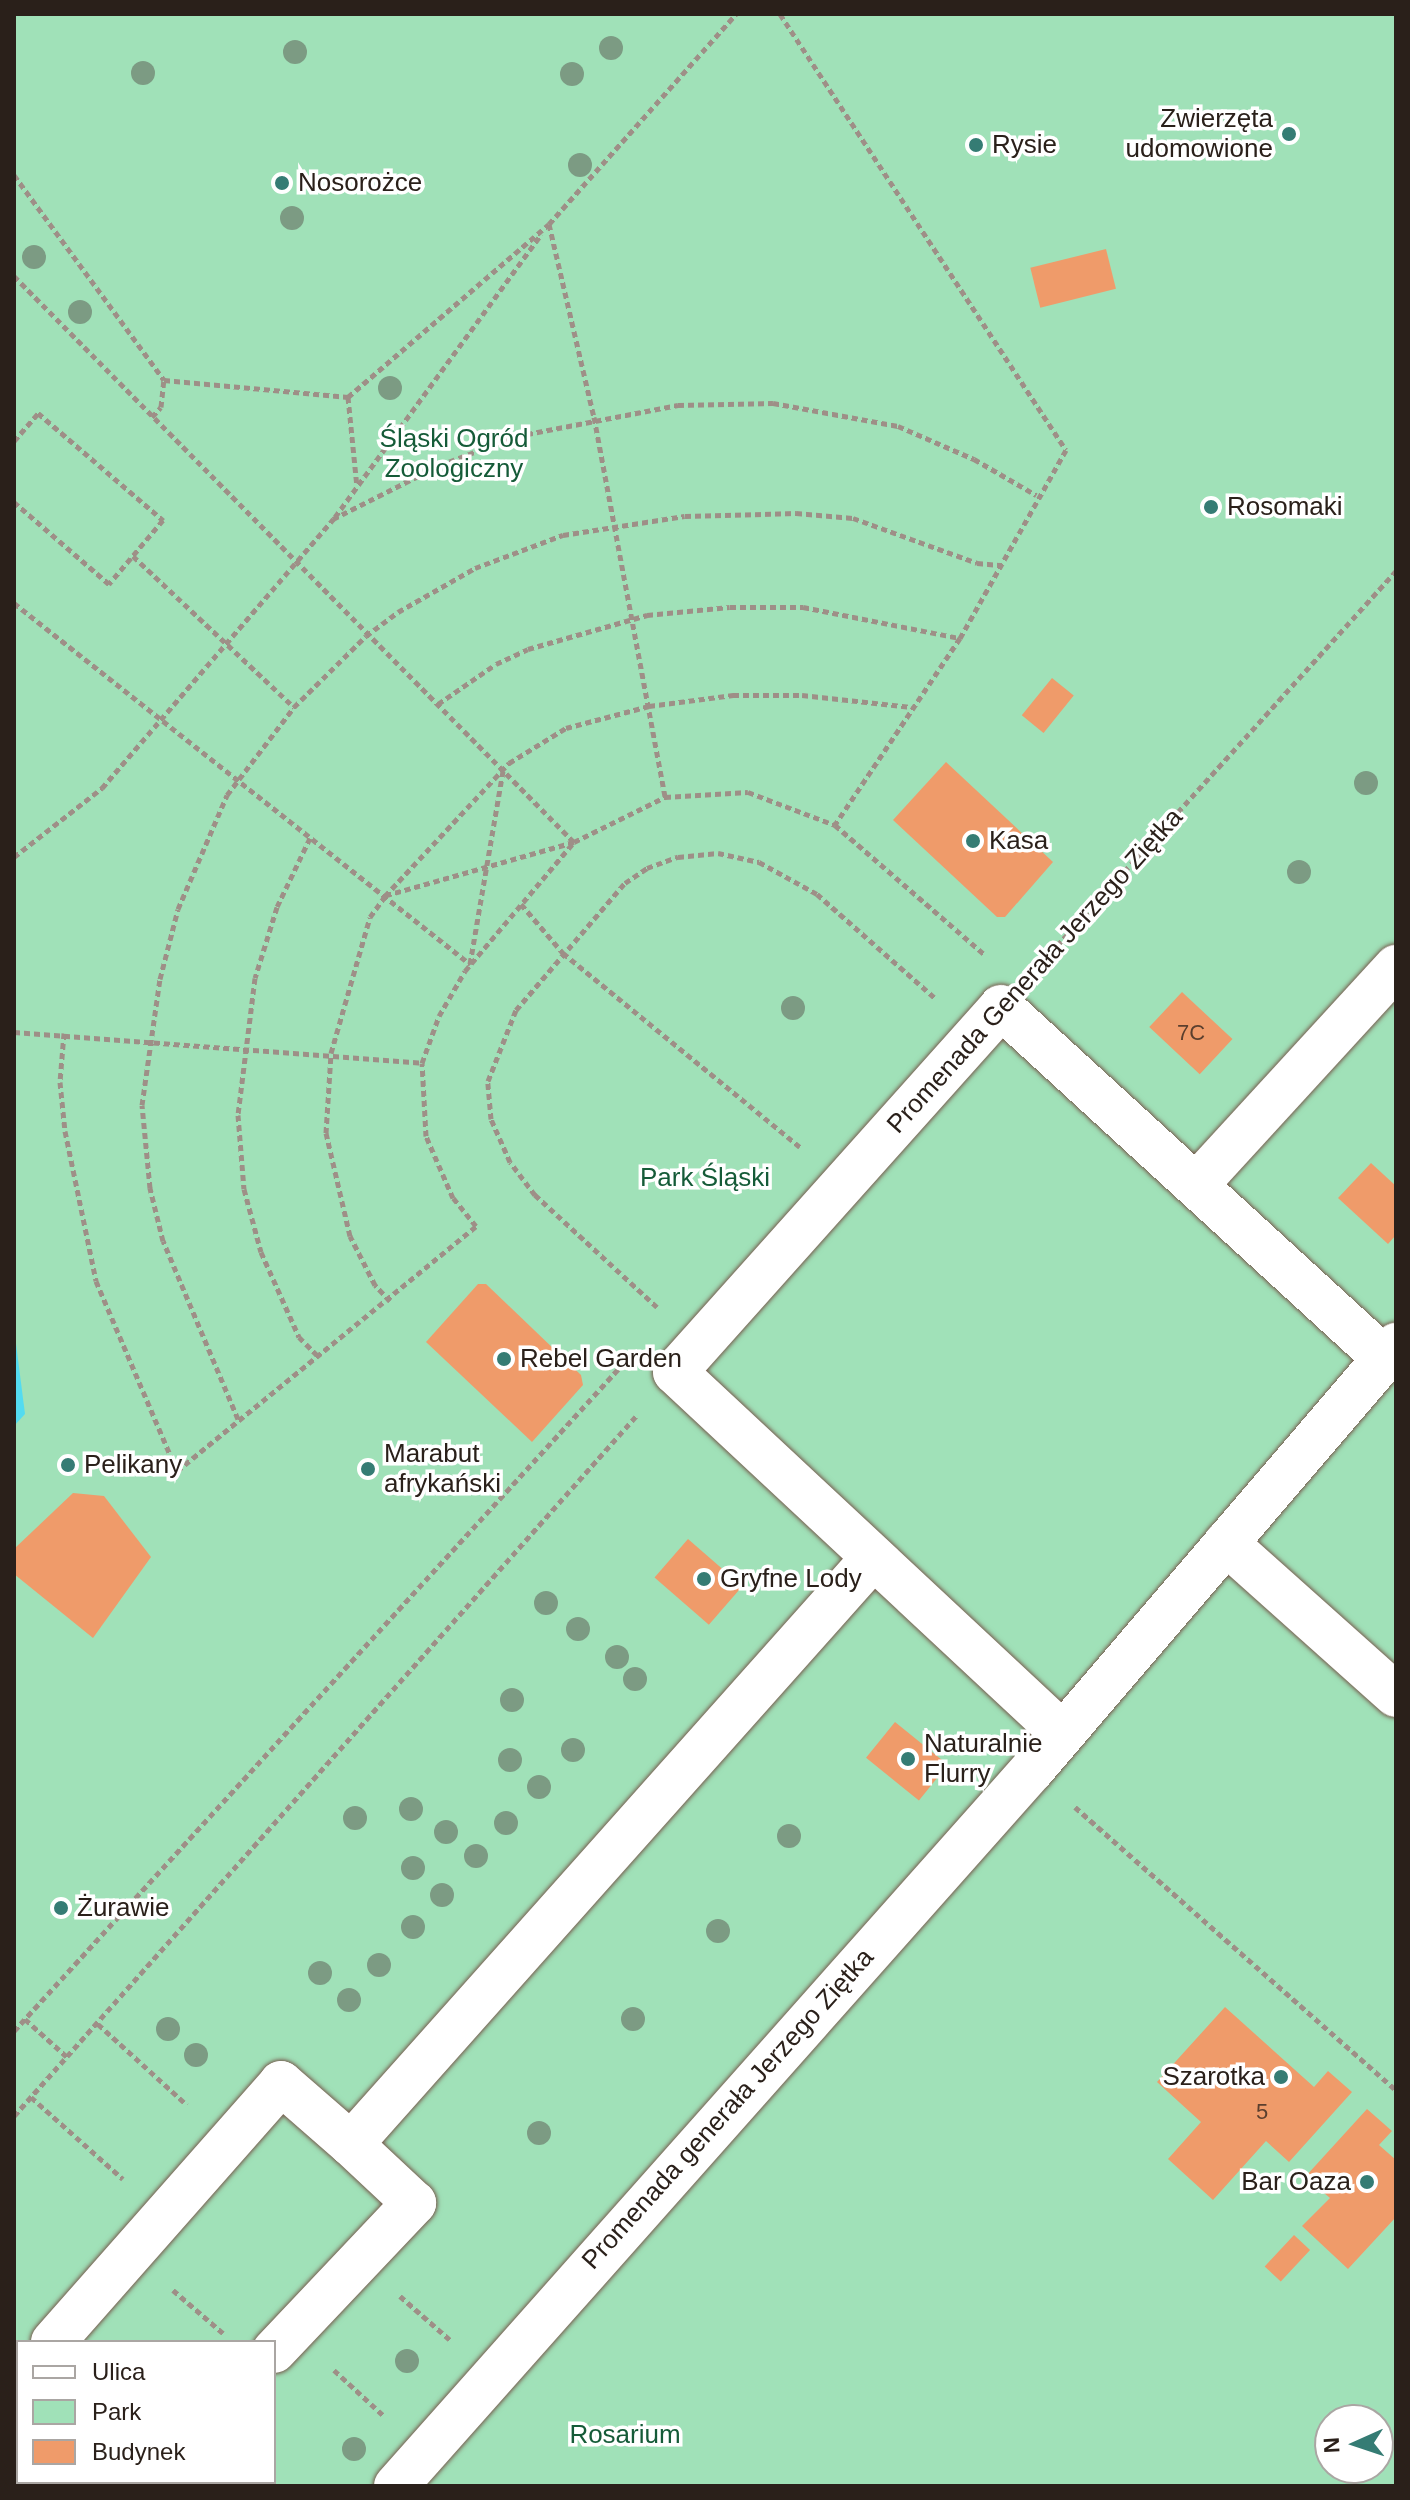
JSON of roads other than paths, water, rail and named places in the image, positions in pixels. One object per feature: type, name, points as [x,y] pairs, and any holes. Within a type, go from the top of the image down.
[{"type":"street","points":[[1390,1351],[1199,1182],[1396,967]]},
{"type":"street","name":"Promenada Generała Jerzego Ziętka","points":[[873,1558],[688,1357],[999,1009],[1199,1182]]},
{"type":"street","name":"Promenada generała Jerzego Ziętka","points":[[396,2486],[1032,1770],[1390,1351]]},
{"type":"street","points":[[1226,1543],[1396,1695]]},
{"type":"street","points":[[351,2144],[873,1558],[1062,1733]]},
{"type":"street","points":[[55,2340],[161,2214],[281,2083],[414,2203],[283,2342]]},
{"type":"water","points":[[14,1328],[25,1414],[14,1426]]},
{"type":"place","name":"Zwierzęta udomowione","points":[[1289,134]]},
{"type":"place","name":"Rysie","points":[[976,145]]},
{"type":"place","name":"Nosorożce","points":[[282,183]]},
{"type":"place","name":"Rosomaki","points":[[1211,507]]},
{"type":"place","name":"Kasa","points":[[973,841]]},
{"type":"place","name":"Rebel Garden","points":[[504,1359]]},
{"type":"place","name":"Pelikany","points":[[68,1465]]},
{"type":"place","name":"Marabut afrykański","points":[[368,1469]]},
{"type":"place","name":"Gryfne Lody","points":[[704,1579]]},
{"type":"place","name":"Naturalnie Flurry","points":[[908,1759]]},
{"type":"place","name":"Żurawie","points":[[61,1908]]},
{"type":"place","name":"Szarotka","points":[[1281,2077]]},
{"type":"place","name":"Bar Oaza","points":[[1367,2182]]},
{"type":"park label","name":"Śląski Ogród Zoologiczny","points":[[454,454]]},
{"type":"park label","name":"Park Śląski","points":[[705,1178]]},
{"type":"park label","name":"Rosarium","points":[[625,2435]]}]
